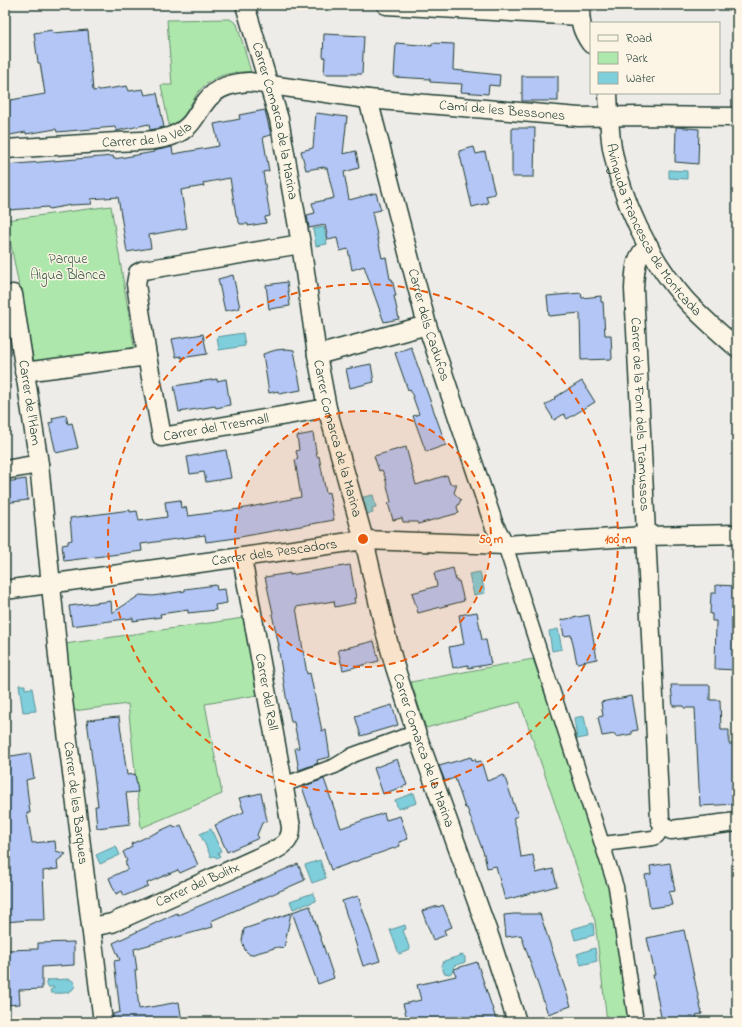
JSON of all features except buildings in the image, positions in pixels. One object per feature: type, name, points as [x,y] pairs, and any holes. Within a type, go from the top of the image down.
[{"type":"street","name":"Carrer Comarca de la Marina","points":[[245,5],[279,119],[301,244],[317,355],[327,408],[364,540],[395,667],[416,732],[490,938],[517,1022]]},
{"type":"street","points":[[386,5],[580,11],[582,32],[590,43]]},
{"type":"street","name":"Carrer de la Vela","points":[[5,149],[144,140],[172,136],[187,128],[207,99],[219,90],[237,83],[249,82],[268,84]]},
{"type":"street","name":"Camí de les Bessones","points":[[268,84],[368,99],[579,117],[737,117]]},
{"type":"street","name":"Avinguda Francesca de Montcada","points":[[608,94],[612,147],[620,178],[635,220],[662,269],[684,298],[737,348]]},
{"type":"street","name":"Carrer dels Cadufos","points":[[368,99],[427,325],[494,525],[505,545]]},
{"type":"street","name":"Carrer del Tresmall","points":[[301,244],[144,270],[138,273],[136,284],[147,356],[162,437],[327,408]]},
{"type":"street","name":"Carrer de la Font dels Tramussos","points":[[649,246],[645,248],[638,257],[634,289],[660,820],[664,826]]},
{"type":"street","name":"Carrer de l’Ham","points":[[13,294],[39,464],[51,584]]},
{"type":"street","points":[[317,355],[427,325]]},
{"type":"street","points":[[24,372],[147,356]]},
{"type":"street","name":"Carrer de l’Ham","points":[[5,470],[39,464]]},
{"type":"street","name":"Carrer dels Pescadors","points":[[5,590],[364,540],[505,545],[645,536],[737,534]]},
{"type":"street","points":[[505,545],[618,893],[636,1022]]},
{"type":"street","name":"Carrer del Rall","points":[[242,558],[291,826]]},
{"type":"street","name":"Carrer de les Barques","points":[[51,584],[60,676],[103,1022]]},
{"type":"street","points":[[283,785],[335,766],[353,755],[416,732]]},
{"type":"street","points":[[603,844],[653,838],[657,836],[664,826],[671,830],[737,822]]},
{"type":"street","name":"Carrer del Bolitx","points":[[91,927],[112,923],[275,850],[285,844],[291,832],[291,826]]},
{"type":"green space","points":[[230,19],[237,24],[251,72],[227,74],[212,80],[200,90],[182,117],[169,126],[161,85],[172,85],[167,20]]},
{"type":"green space","name":"Parque Aigua Blanca","points":[[111,206],[135,352],[34,362],[6,220]]},
{"type":"green space","points":[[244,618],[257,695],[205,704],[222,794],[141,828],[128,704],[73,711],[65,644]]},
{"type":"green space","points":[[533,659],[582,799],[610,885],[631,1022],[607,1022],[595,921],[520,702],[426,728],[411,682]]},
{"type":"water","points":[[669,170],[687,171],[687,179],[669,178]]},
{"type":"water","points":[[324,227],[327,244],[316,246],[313,229]]},
{"type":"water","points":[[243,333],[245,346],[219,350],[217,337]]},
{"type":"water","points":[[373,495],[376,507],[372,508],[373,513],[367,514],[363,497]]},
{"type":"water","points":[[480,572],[485,593],[474,595],[469,574]]},
{"type":"water","points":[[558,629],[562,649],[552,651],[549,631]]},
{"type":"water","points":[[19,685],[25,685],[25,689],[32,688],[36,711],[23,712]]},
{"type":"water","points":[[584,716],[588,737],[577,739],[574,718]]},
{"type":"water","points":[[414,793],[417,803],[398,809],[395,800]]},
{"type":"water","points":[[211,829],[221,851],[218,853],[220,856],[217,858],[214,856],[211,857],[200,834]]},
{"type":"water","points":[[116,846],[120,855],[100,864],[96,855]]},
{"type":"water","points":[[320,860],[326,878],[312,883],[305,865]]},
{"type":"water","points":[[313,893],[316,901],[293,909],[290,901]]},
{"type":"water","points":[[593,923],[594,935],[575,940],[572,929]]},
{"type":"water","points":[[405,925],[406,929],[403,930],[410,950],[399,954],[390,930]]},
{"type":"water","points":[[595,948],[597,961],[581,965],[577,954]]},
{"type":"water","points":[[462,955],[465,957],[465,962],[454,966],[453,971],[450,974],[444,973],[442,966],[444,961]]},
{"type":"water","points":[[70,979],[74,982],[75,986],[68,992],[51,993],[50,990],[54,987],[48,987],[46,985],[48,980]]}]
